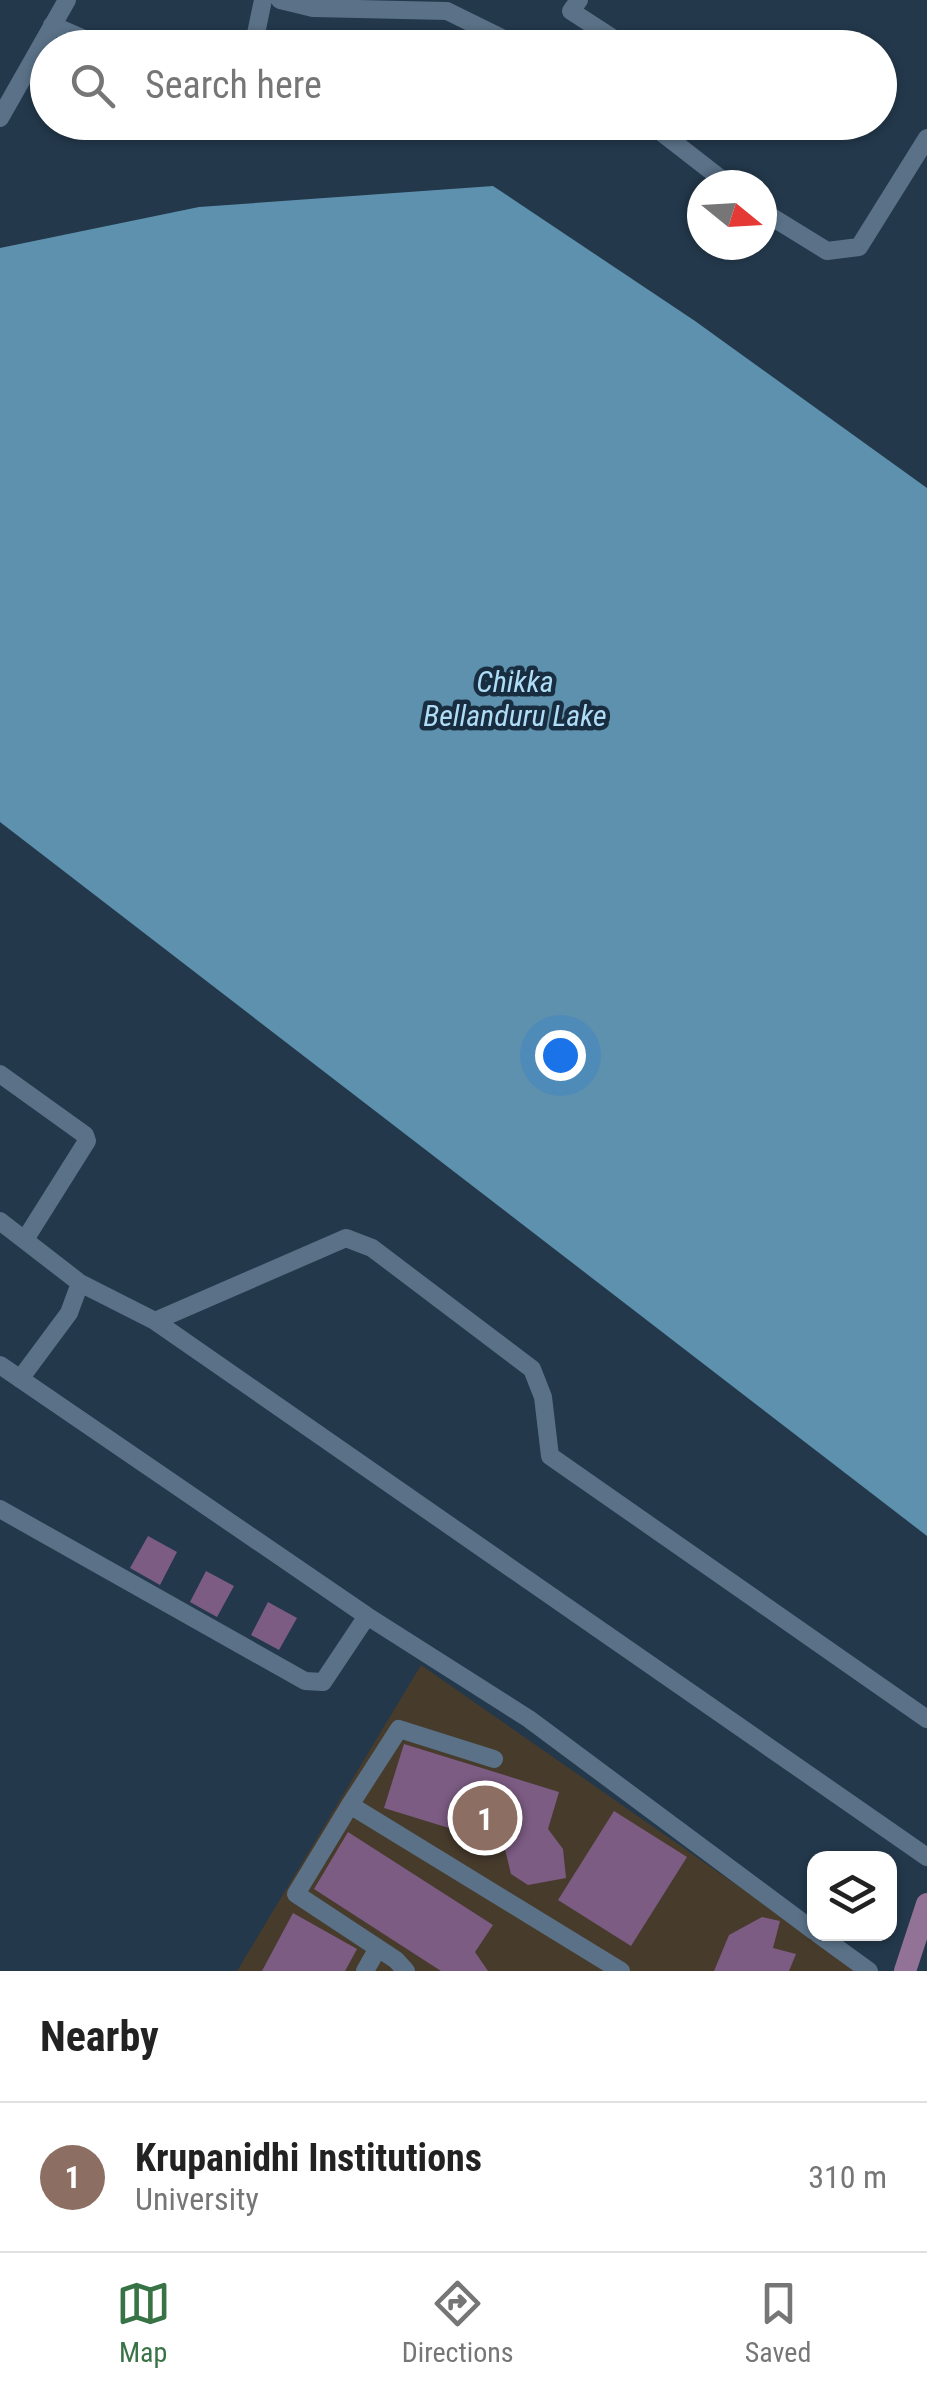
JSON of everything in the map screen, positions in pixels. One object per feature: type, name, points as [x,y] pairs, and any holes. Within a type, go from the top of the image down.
[{"type":"main road","points":[[904,1971],[927,1904]]},
{"type":"street","points":[[49,30],[67,0]]},
{"type":"street","points":[[257,30],[263,0]]},
{"type":"street","points":[[280,0],[313,8],[447,10],[486,30]]},
{"type":"street","points":[[579,0],[571,11],[600,30]]},
{"type":"street","points":[[52,25],[64,30]]},
{"type":"street","points":[[0,118],[30,64]]},
{"type":"street","points":[[777,219],[827,251],[859,247],[927,138]]},
{"type":"street","points":[[671,140],[710,170]]},
{"type":"street","points":[[0,1074],[86,1135],[87,1141],[26,1238]]},
{"type":"street","points":[[0,1221],[80,1283],[154,1322],[927,1857]]},
{"type":"street","points":[[154,1322],[346,1238],[372,1248],[532,1369],[542,1398],[550,1456],[927,1718]]},
{"type":"street","points":[[20,1379],[69,1313],[80,1283]]},
{"type":"street","points":[[0,1366],[367,1616],[528,1719],[807,1925]]},
{"type":"street","points":[[0,1509],[305,1681],[322,1682],[367,1616]]},
{"type":"street","points":[[406,1971],[296,1894],[399,1730],[494,1760]]},
{"type":"street","points":[[350,1806],[620,1971]]},
{"type":"street","points":[[828,1941],[869,1971]]},
{"type":"street","points":[[366,1971],[378,1948]]},
{"type":"shaded area","points":[[421,1665],[807,1934],[807,1941],[817,1941],[860,1971],[237,1971]]},
{"type":"water","name":"Chikka Bellanduru Lake","points":[[493,186],[695,321],[927,488],[927,1536],[0,822],[0,248],[199,207]]},
{"type":"building","points":[[148,1536],[177,1552],[160,1585],[130,1568]]},
{"type":"building","points":[[206,1571],[234,1586],[217,1617],[190,1602]]},
{"type":"building","points":[[268,1602],[297,1618],[279,1650],[251,1635]]},
{"type":"building","points":[[404,1744],[559,1792],[548,1829],[563,1849],[566,1878],[528,1885],[511,1874],[504,1845],[384,1808]]},
{"type":"building","points":[[614,1811],[687,1857],[631,1946],[558,1900]]},
{"type":"building","points":[[348,1832],[493,1925],[475,1952],[488,1971],[441,1971],[314,1889]]},
{"type":"building","points":[[293,1913],[357,1949],[345,1971],[262,1971]]},
{"type":"building","points":[[762,1917],[780,1921],[773,1948],[796,1954],[789,1971],[714,1971],[729,1935]]},
{"type":"place","name":"Krupanidhi Institutions","points":[[485,1818]]}]
